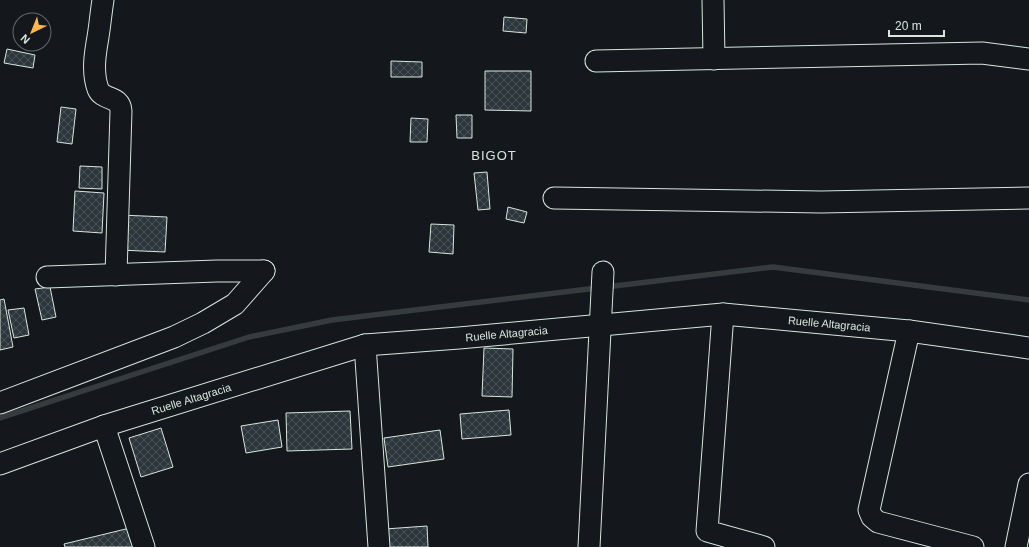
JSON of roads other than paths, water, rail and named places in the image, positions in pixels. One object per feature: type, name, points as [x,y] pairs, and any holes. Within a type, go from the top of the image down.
[{"type":"street","points":[[103,0],[94,60],[95,79],[99,91],[118,103],[120,107],[116,275]]},
{"type":"street","points":[[713,0],[714,59]]},
{"type":"street","points":[[596,61],[982,53],[1029,60]]},
{"type":"street","points":[[554,198],[821,202],[1029,198]]},
{"type":"street","points":[[0,403],[174,337],[203,323],[235,304],[264,271],[217,271],[47,277]]},
{"type":"street","points":[[589,547],[603,272]]},
{"type":"street","points":[[723,314],[707,531],[764,547]]},
{"type":"street","name":"Ruelle Altagracia","points":[[0,464],[104,426],[365,345],[723,314],[909,331],[1029,348]]},
{"type":"street","points":[[909,331],[869,510],[872,517],[878,522],[973,547]]},
{"type":"street","points":[[365,345],[379,547]]},
{"type":"street","points":[[104,426],[144,547]]},
{"type":"street","points":[[1016,547],[1029,484]]},
{"type":"waterway","points":[[606,287],[773,267],[1029,300]]},
{"type":"waterway","points":[[0,418],[249,337],[332,320],[597,288]]},
{"type":"district","name":"BIGOT","points":[[494,155]]}]
